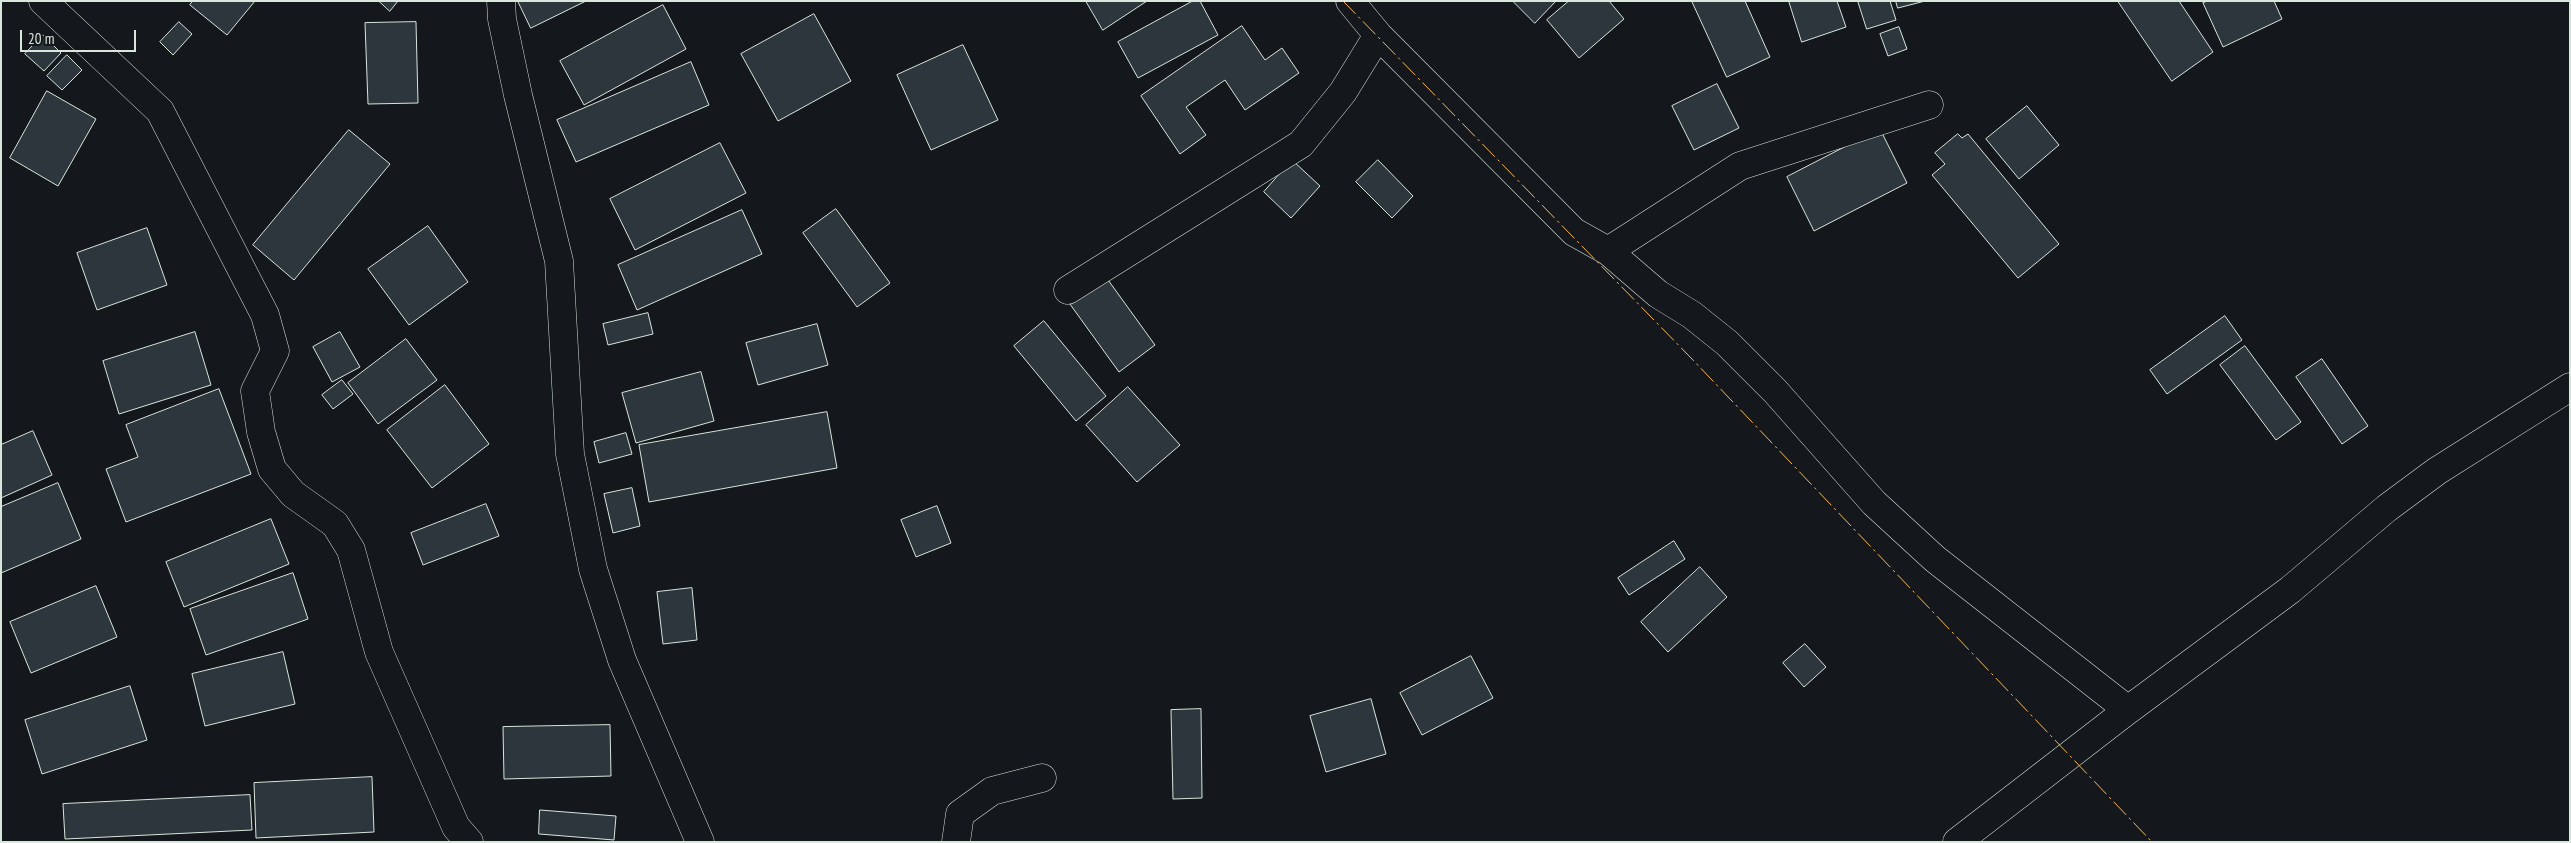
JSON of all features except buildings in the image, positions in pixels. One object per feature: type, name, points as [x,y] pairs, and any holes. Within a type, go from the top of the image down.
[{"type":"street","points":[[42,1],[160,111],[260,306],[275,351],[254,391],[261,432],[272,469],[293,494],[335,524],[350,550],[379,652],[456,827],[469,842]]},
{"type":"street","points":[[501,1],[502,19],[518,94],[560,261],[570,454],[593,569],[622,660],[700,842]]},
{"type":"street","points":[[1350,1],[1378,35],[1574,232],[1608,251],[1658,294],[1692,315],[1727,343],[1775,391],[1874,503],[1935,559],[2128,710]]},
{"type":"street","points":[[1068,290],[1301,144],[1343,92],[1378,35]]},
{"type":"street","points":[[1608,251],[1740,166],[1930,105]]},
{"type":"street","points":[[1957,842],[2128,710],[2290,590],[2388,508],[2430,476],[2491,435],[2570,387]]},
{"type":"street","points":[[956,842],[960,814],[992,791],[1042,778]]},
{"type":"power","points":[[1343,1],[1692,359],[2152,842]]}]
